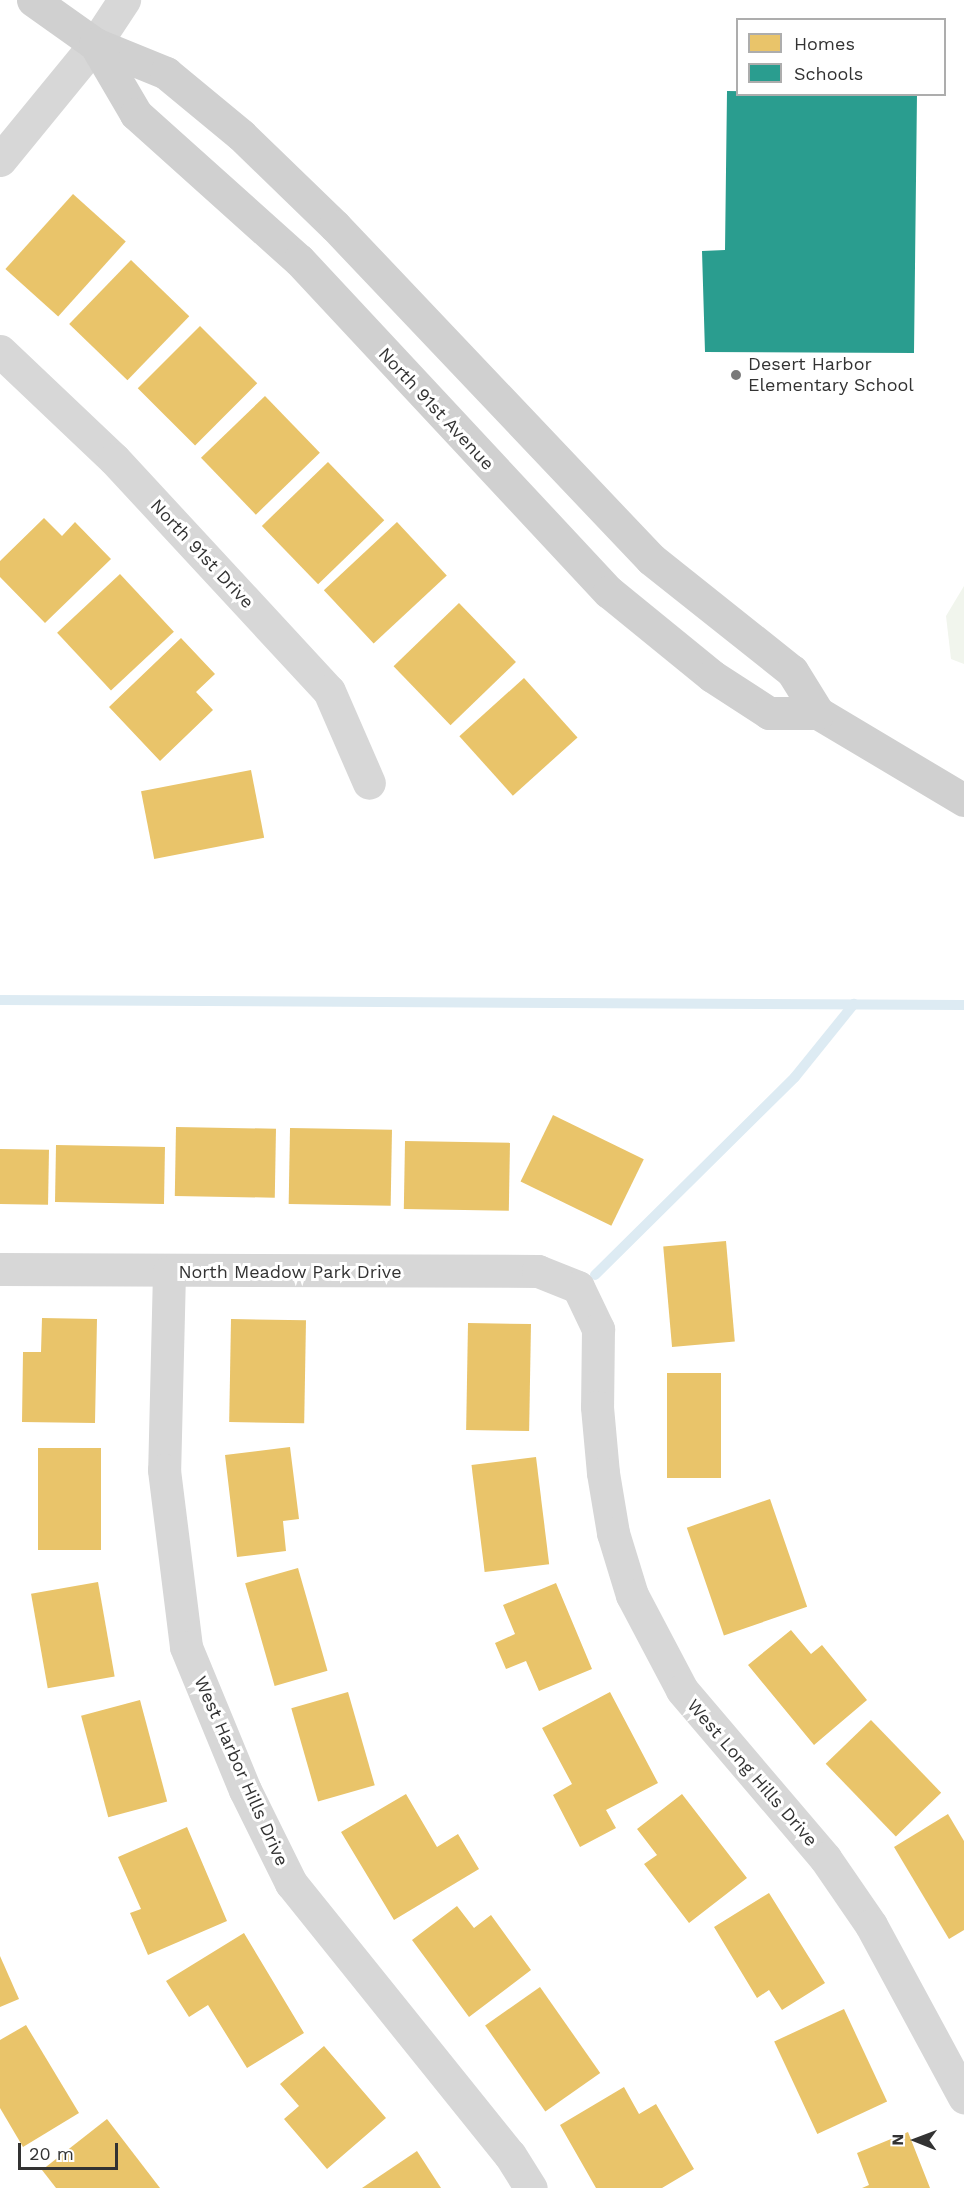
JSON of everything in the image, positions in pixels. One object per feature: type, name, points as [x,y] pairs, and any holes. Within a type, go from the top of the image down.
[{"type":"main road","name":"North 91st Avenue","points":[[33,0],[95,44],[165,73],[241,135],[335,226],[651,559],[792,671],[818,713],[964,800]]},
{"type":"main road","name":"North 91st Avenue","points":[[95,44],[136,114],[299,260],[609,592],[712,676],[769,713],[818,713]]},
{"type":"main road","points":[[512,490],[548,453]]},
{"type":"street","points":[[0,160],[95,44],[124,0]]},
{"type":"street","name":"North 91st Drive","points":[[0,351],[114,459],[329,691],[369,783]]},
{"type":"street","name":"North Meadow Park Drive","points":[[0,1269],[169,1272],[538,1271],[578,1287]]},
{"type":"street","name":"West Harbor Hills Drive","points":[[169,1272],[164,1470],[186,1647],[245,1790],[291,1882],[510,2155],[531,2188]]},
{"type":"street","name":"West Long Hills Drive","points":[[578,1287],[598,1329],[597,1407],[613,1533],[632,1595],[651,1635],[704,1721],[825,1858],[871,1926],[964,2097]]},
{"type":"shaded area","points":[[964,586],[964,664],[951,659],[946,616]]},
{"type":"building: Homes","points":[[73,194],[126,242],[58,317],[5,269]]},
{"type":"building: Homes","points":[[131,260],[189,316],[127,380],[69,324]]},
{"type":"building: Homes","points":[[200,326],[257,383],[195,446],[138,388]]},
{"type":"building: Homes","points":[[265,396],[320,453],[256,515],[201,458]]},
{"type":"building: Homes","points":[[328,462],[384,520],[318,584],[262,526]]},
{"type":"building: Homes","points":[[44,518],[62,536],[75,522],[111,559],[45,623],[0,577],[0,561]]},
{"type":"building: Homes","points":[[397,522],[447,575],[374,644],[324,590]]},
{"type":"building: Homes","points":[[120,574],[174,632],[111,690],[57,633]]},
{"type":"building: Homes","points":[[459,603],[516,662],[451,725],[394,666]]},
{"type":"building: Homes","points":[[181,638],[215,674],[196,692],[213,710],[160,761],[109,707]]},
{"type":"building: Homes","points":[[524,678],[578,737],[513,796],[459,736]]},
{"type":"building: Homes","points":[[251,770],[264,838],[154,859],[141,791]]},
{"type":"building: Homes","points":[[553,1115],[644,1159],[611,1226],[521,1182]]},
{"type":"building: Homes","points":[[176,1127],[276,1129],[275,1198],[175,1196]]},
{"type":"building: Homes","points":[[290,1128],[392,1130],[391,1206],[289,1204]]},
{"type":"building: Homes","points":[[405,1141],[510,1143],[509,1211],[404,1209]]},
{"type":"building: Homes","points":[[56,1145],[165,1147],[164,1204],[55,1202]]},
{"type":"building: Homes","points":[[0,1149],[49,1150],[48,1205],[0,1204]]},
{"type":"building: Homes","points":[[726,1241],[735,1342],[672,1347],[663,1246]]},
{"type":"building: Homes","points":[[42,1318],[97,1319],[95,1423],[22,1422],[23,1352],[41,1352]]},
{"type":"building: Homes","points":[[231,1319],[306,1320],[304,1423],[229,1422]]},
{"type":"building: Homes","points":[[468,1323],[531,1324],[529,1431],[466,1430]]},
{"type":"building: Homes","points":[[667,1373],[721,1373],[721,1478],[667,1478]]},
{"type":"building: Homes","points":[[290,1447],[299,1519],[283,1521],[286,1551],[237,1557],[225,1455]]},
{"type":"building: Homes","points":[[38,1448],[101,1448],[101,1550],[38,1550]]},
{"type":"building: Homes","points":[[536,1457],[549,1564],[485,1572],[471,1465]]},
{"type":"building: Homes","points":[[770,1499],[807,1607],[724,1635],[687,1528]]},
{"type":"building: Homes","points":[[298,1568],[327,1671],[275,1686],[245,1583]]},
{"type":"building: Homes","points":[[98,1582],[115,1677],[48,1688],[31,1594]]},
{"type":"building: Homes","points":[[556,1583],[592,1669],[539,1691],[526,1661],[506,1669],[495,1643],[515,1634],[503,1605]]},
{"type":"building: Homes","points":[[791,1630],[811,1654],[822,1645],[867,1700],[814,1745],[748,1665]]},
{"type":"building: Homes","points":[[348,1692],[375,1785],[318,1802],[291,1708]]},
{"type":"building: Homes","points":[[610,1692],[658,1783],[606,1810],[616,1828],[580,1847],[553,1795],[572,1784],[542,1728]]},
{"type":"building: Homes","points":[[140,1700],[167,1801],[108,1817],[81,1716]]},
{"type":"building: Homes","points":[[871,1720],[941,1793],[896,1836],[826,1764]]},
{"type":"building: Homes","points":[[406,1794],[437,1847],[458,1834],[479,1869],[394,1920],[341,1832]]},
{"type":"building: Homes","points":[[682,1794],[747,1878],[689,1923],[644,1864],[657,1855],[637,1829]]},
{"type":"building: Homes","points":[[948,1814],[964,1841],[964,1930],[949,1939],[894,1847]]},
{"type":"building: Homes","points":[[187,1827],[227,1921],[148,1955],[130,1913],[141,1909],[118,1857]]},
{"type":"building: Homes","points":[[769,1893],[825,1983],[782,2010],[769,1990],[757,1998],[714,1927]]},
{"type":"building: Homes","points":[[457,1906],[474,1928],[491,1915],[531,1970],[469,2017],[412,1940]]},
{"type":"building: Homes","points":[[244,1933],[304,2033],[247,2068],[208,2005],[189,2017],[166,1981]]},
{"type":"building: Homes","points":[[0,1956],[19,1999],[0,2007]]},
{"type":"building: Homes","points":[[540,1987],[600,2073],[545,2111],[485,2025]]},
{"type":"building: Homes","points":[[844,2009],[887,2101],[817,2134],[774,2042]]},
{"type":"building: Homes","points":[[26,2025],[79,2113],[23,2147],[0,2108],[0,2040]]},
{"type":"building: Homes","points":[[324,2046],[386,2118],[327,2169],[284,2119],[299,2106],[280,2084]]},
{"type":"building: Homes","points":[[624,2087],[639,2114],[656,2104],[694,2169],[662,2188],[596,2188],[560,2125]]},
{"type":"building: Homes","points":[[107,2119],[160,2188],[56,2188],[42,2170]]},
{"type":"building: Homes","points":[[908,2132],[930,2188],[862,2188],[869,2185],[857,2153]]},
{"type":"building: Homes","points":[[417,2151],[441,2188],[362,2188]]},
{"type":"building: Schools","points":[[727,91],[736,91],[736,96],[917,96],[914,353],[705,352],[702,251],[725,250]]},
{"type":"waterway","points":[[0,1000],[964,1005]]},
{"type":"waterway","points":[[595,1275],[795,1077],[854,1004]]},
{"type":"place","name":"Desert Harbor Elementary School","points":[[736,375]]}]
